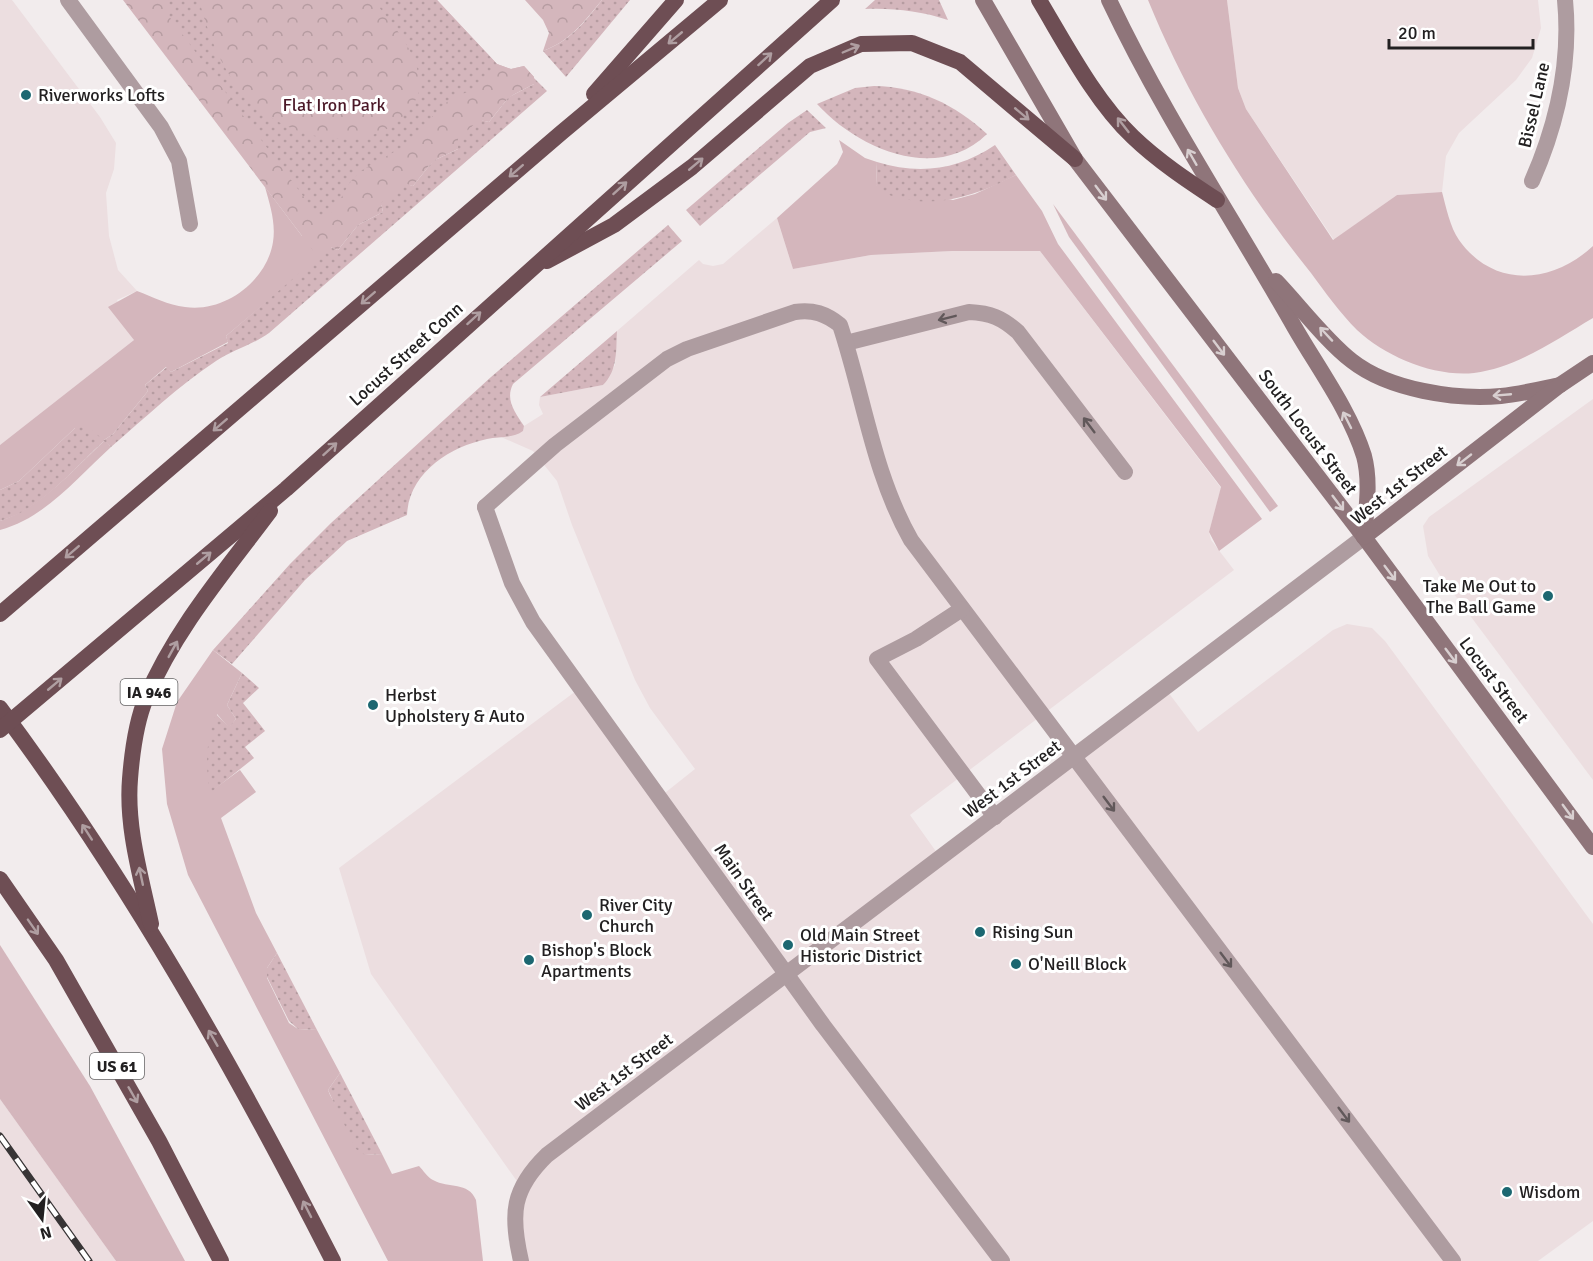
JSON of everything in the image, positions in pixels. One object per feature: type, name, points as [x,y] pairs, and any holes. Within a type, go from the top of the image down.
[{"type":"highway","points":[[561,133],[676,0]]},
{"type":"highway","points":[[0,615],[561,133],[720,0]]},
{"type":"highway","name":"Locust Street Conn","points":[[3,720],[286,489],[523,274],[832,0]]},
{"type":"highway","points":[[1040,0],[1082,73],[1131,135],[1169,168],[1217,200]]},
{"type":"highway","points":[[523,274],[623,219],[692,167],[810,66],[861,44],[912,43],[960,62],[1075,159]]},
{"type":"highway","name":"IA 946","points":[[153,933],[133,837],[130,780],[137,728],[145,699],[185,626],[286,489]]},
{"type":"highway","points":[[3,720],[49,775],[153,933],[279,1155],[333,1261]]},
{"type":"highway","name":"US 61","points":[[0,879],[56,960],[159,1141],[221,1261]]},
{"type":"main road","name":"South Locust Street","points":[[983,0],[1075,159],[1364,537]]},
{"type":"main road","name":"South Locust Street","points":[[1109,0],[1144,73],[1217,200],[1257,260],[1348,420],[1364,457],[1367,487],[1364,537]]},
{"type":"main road","points":[[1257,260],[1351,360],[1380,379],[1415,389],[1460,395],[1501,396],[1560,385]]},
{"type":"main road","name":"West 1st Street","points":[[1364,537],[1560,385],[1593,363]]},
{"type":"main road","name":"Locust Street","points":[[1364,537],[1593,847]]},
{"type":"street","points":[[68,0],[161,127],[179,161],[190,224]]},
{"type":"street","name":"Bissel Lane","points":[[1532,181],[1544,153],[1563,85],[1568,29],[1565,0]]},
{"type":"street","name":"Main Street","points":[[846,343],[840,325],[830,317],[808,310],[795,312],[667,358],[555,445],[485,507],[512,583],[533,622],[786,974],[1002,1261]]},
{"type":"street","points":[[1125,472],[1018,332],[1005,320],[989,313],[969,312],[846,343],[884,484],[895,512],[911,540],[1453,1261]]},
{"type":"street","name":"West 1st Street","points":[[521,1261],[515,1237],[515,1209],[528,1173],[547,1155],[1364,537]]},
{"type":"street","points":[[962,609],[916,639],[877,659],[994,817]]},
{"type":"shaded area","points":[[0,0],[12,0],[100,117],[116,143],[114,169],[106,193],[109,236],[118,270],[137,291],[117,300],[134,340],[0,445]]},
{"type":"shaded area","points":[[1227,0],[1538,0],[1541,28],[1532,58],[1516,80],[1459,133],[1446,156],[1442,192],[1397,195],[1334,240],[1246,109],[1238,88]]},
{"type":"shaded area","points":[[777,218],[793,269],[871,255],[952,251],[1040,251],[1221,488],[1209,532],[1211,540],[1234,570],[910,815],[940,857],[1165,688],[1198,732],[1333,630],[1347,624],[1372,628],[1385,641],[1593,924],[1593,1221],[1538,1261],[521,1261],[521,1187],[371,974],[339,868],[580,688],[661,796],[695,769],[650,708],[635,680],[572,525],[557,481],[533,451],[501,437],[523,431],[524,426],[543,414],[539,405],[540,397],[603,385],[615,365],[617,331],[699,260],[703,264],[713,266],[723,264]]},
{"type":"shaded area","points":[[1593,399],[1593,780],[1439,574],[1428,556],[1423,526],[1429,517]]},
{"type":"shaded area","points":[[0,1099],[116,1261],[0,1261]]},
{"type":"green space","name":"Flat Iron Park","points":[[123,0],[437,0],[497,64],[511,69],[524,66],[534,77],[534,84],[509,97],[489,122],[479,120],[458,139],[458,149],[433,161],[413,186],[403,184],[381,203],[383,212],[358,225],[338,250],[330,247],[318,257]]},
{"type":"green space","points":[[167,0],[199,0],[216,50],[224,66],[245,95],[272,118],[304,133],[322,137],[358,138],[375,134],[391,126],[407,112],[416,99],[419,92],[419,77],[412,55],[379,7],[387,0],[437,0],[497,64],[485,82],[448,101],[409,142],[358,174],[348,185],[333,210],[321,220],[168,15]]},
{"type":"green space","points":[[525,0],[602,0],[569,36],[543,51],[549,33],[543,20]]},
{"type":"green space","points":[[602,0],[630,0],[566,77],[543,51],[569,36]]},
{"type":"green space","points":[[875,0],[939,0],[948,20],[907,11],[865,9]]},
{"type":"green space","points":[[1148,0],[1227,0],[1238,88],[1246,109],[1333,240],[1397,195],[1442,192],[1451,223],[1459,240],[1473,256],[1489,267],[1524,276],[1542,274],[1577,259],[1593,246],[1593,318],[1521,359],[1474,373],[1443,372],[1411,363],[1396,357],[1369,340],[1357,330],[1333,302],[1263,210],[1200,108]]},
{"type":"green space","points":[[497,64],[511,69],[524,66],[534,77],[226,336],[228,342],[171,372],[166,367],[145,385],[148,391],[113,434],[104,440],[111,447],[46,507],[0,530],[0,521],[30,507],[43,497],[104,441],[75,428],[19,481],[0,490],[0,445],[134,340],[108,307],[137,291],[173,304],[200,308],[214,305],[241,291],[262,269],[273,242],[271,207],[265,187],[302,236]]},
{"type":"green space","points":[[533,77],[547,91],[269,333],[222,357],[175,392],[111,447],[104,441],[43,498],[30,507],[0,521],[0,490],[19,481],[75,428],[85,425],[104,440],[113,434],[148,391],[145,385],[167,367],[171,372],[228,343],[226,336],[330,247],[338,250],[358,225],[383,212],[381,203],[403,183],[413,186],[433,161],[458,149],[458,139],[480,120],[489,122],[509,97],[534,84]]},
{"type":"green space","points":[[874,86],[906,90],[935,99],[962,114],[987,134],[967,149],[945,157],[921,158],[898,154],[875,146],[853,134],[817,104],[855,88]]},
{"type":"green space","points":[[807,110],[826,128],[810,132],[700,226],[686,210],[788,123]]},
{"type":"green space","points":[[839,140],[865,158],[877,162],[876,185],[953,200],[975,194],[1016,175],[1042,211],[1058,244],[1262,519],[1219,551],[1209,532],[1221,487],[1040,251],[952,251],[871,255],[793,269],[777,218],[837,164],[843,152]]},
{"type":"green space","points":[[995,145],[1016,175],[987,189],[942,201],[926,201],[895,197],[880,190],[876,185],[877,162],[908,168],[938,168],[967,160]]},
{"type":"green space","points":[[1053,204],[1278,506],[1270,512],[1069,237]]},
{"type":"green space","points":[[668,225],[682,241],[513,384],[511,401],[514,411],[524,426],[523,431],[473,443],[446,455],[423,475],[415,487],[409,500],[407,515],[347,541],[305,580],[232,664],[213,650],[290,564],[331,523],[491,377]]},
{"type":"green space","points":[[617,331],[614,366],[603,385],[540,397]]},
{"type":"green space","points":[[213,650],[242,673],[227,705],[236,719],[229,728],[217,714],[210,792],[240,770],[256,792],[221,818],[256,913],[277,953],[267,968],[267,978],[289,1023],[298,1029],[317,1030],[340,1073],[328,1090],[365,1155],[382,1154],[392,1174],[419,1166],[433,1180],[463,1188],[473,1194],[476,1200],[483,1261],[388,1261],[188,875],[167,804],[162,749],[177,702]]},
{"type":"green space","points":[[242,673],[259,688],[243,703],[265,731],[245,747],[254,758],[210,793],[207,753],[210,734],[216,714],[229,727],[236,719],[227,705]]},
{"type":"green space","points":[[0,945],[90,1086],[185,1261],[116,1261],[0,1099]]},
{"type":"green space","points":[[277,953],[317,1030],[298,1029],[289,1021],[267,977],[267,968]]},
{"type":"green space","points":[[340,1073],[382,1154],[365,1155],[356,1149],[328,1090]]},
{"type":"railway","points":[[0,1136],[89,1261]]},
{"type":"place","name":"Riverworks Lofts","points":[[26,95]]},
{"type":"place","name":"Take Me Out to The Ball Game","points":[[1548,596]]},
{"type":"place","name":"Herbst Upholstery & Auto","points":[[373,705]]},
{"type":"place","name":"River City Church","points":[[587,915]]},
{"type":"place","name":"Rising Sun","points":[[980,932]]},
{"type":"place","name":"Old Main Street Historic District","points":[[788,945]]},
{"type":"place","name":"Bishop's Block Apartments","points":[[529,960]]},
{"type":"place","name":"O'Neill Block","points":[[1016,964]]},
{"type":"place","name":"Wisdom","points":[[1507,1192]]}]
